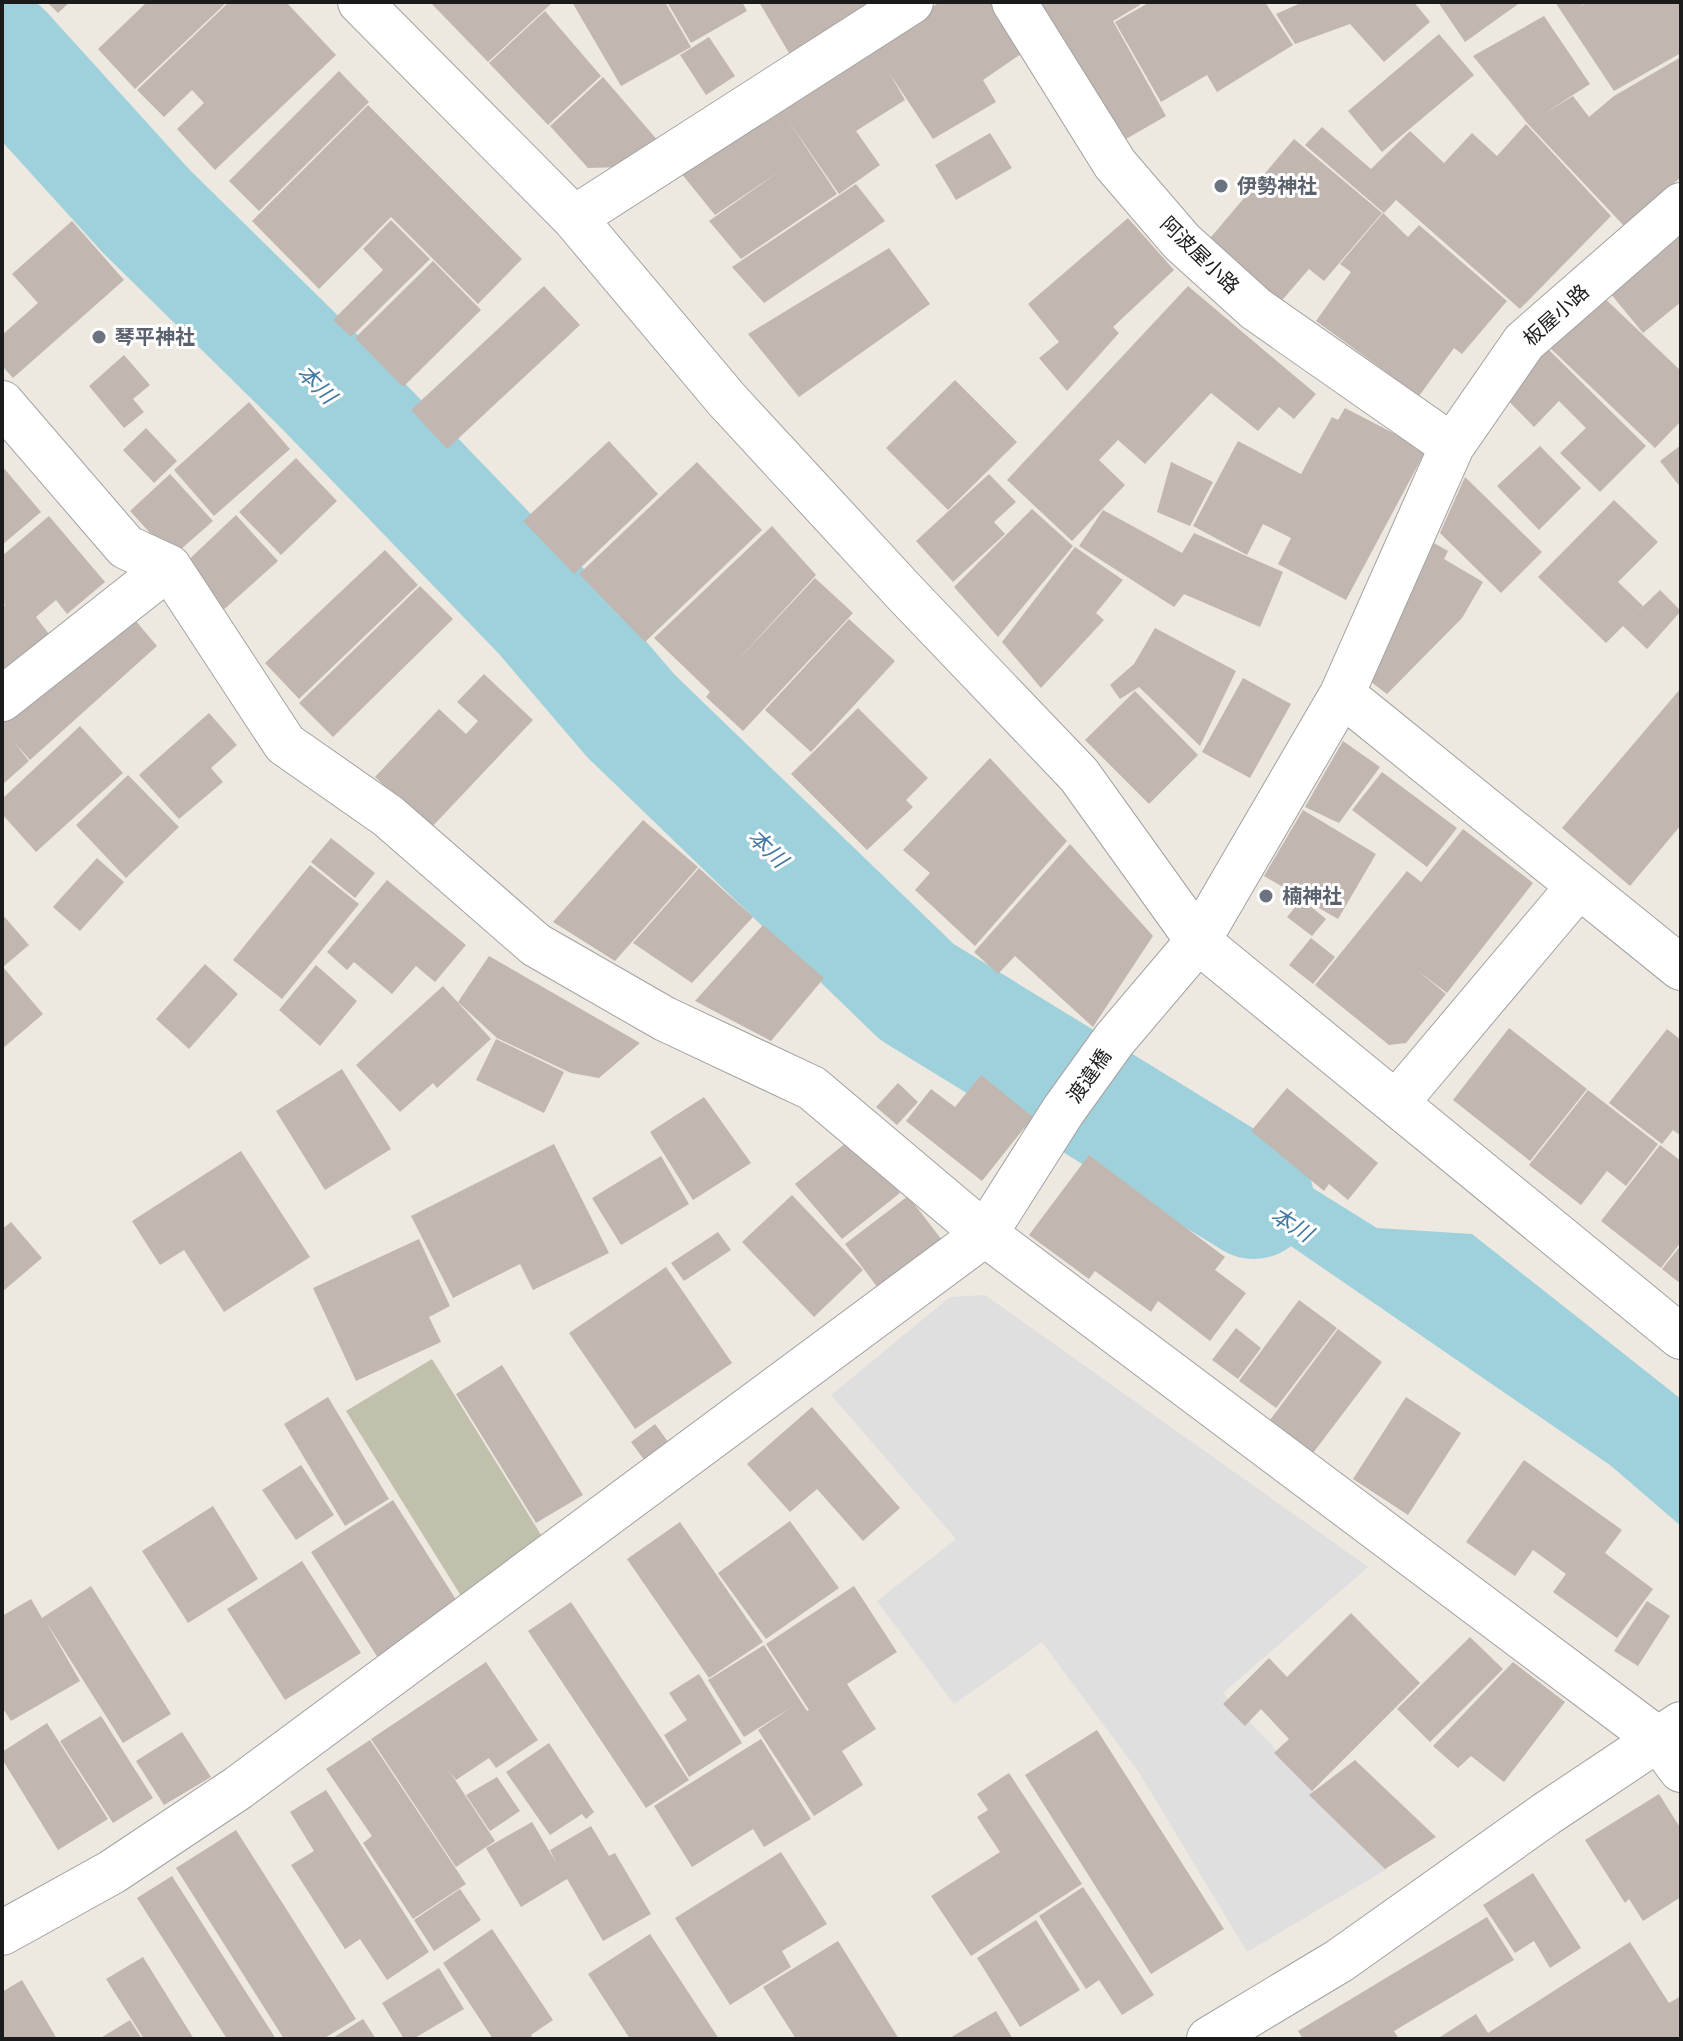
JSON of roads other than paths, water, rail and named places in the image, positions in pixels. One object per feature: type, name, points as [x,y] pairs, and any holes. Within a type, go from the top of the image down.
[{"type":"street","points":[[360,2],[574,218],[727,400],[1079,775],[1198,941],[1681,1337]]},
{"type":"street","points":[[574,218],[911,2]]},
{"type":"street","name":"阿波屋小路","points":[[1014,2],[1115,164],[1182,242],[1256,309],[1452,446]]},
{"type":"street","name":"板屋小路","points":[[1342,694],[1452,446],[1524,342],[1681,205]]},
{"type":"street","points":[[2,403],[126,547],[169,567],[285,744],[388,816],[536,945],[665,1019],[812,1088],[985,1234],[1674,1745],[1546,1814],[1339,1961],[1209,2039]]},
{"type":"street","points":[[2,699],[169,567]]},
{"type":"street","points":[[1342,694],[1681,968]]},
{"type":"street","name":"渡違橋","points":[[985,1234],[1063,1111],[1114,1040],[1198,941],[1342,694]]},
{"type":"street","points":[[1396,1103],[1578,887]]},
{"type":"street","points":[[2,1933],[112,1872],[238,1788],[985,1234]]},
{"type":"water","points":[[1136,1078],[1377,1228],[1472,1234],[1681,1399],[1681,1526],[1610,1465],[1107,1120]]},
{"type":"waterway","name":"本川","points":[[2,52],[146,211],[327,389],[543,613],[631,716],[917,992],[1254,1199]]},
{"type":"place","name":"伊勢神社","points":[[1221,186]]},
{"type":"place","name":"琴平神社","points":[[99,337]]},
{"type":"place","name":"楠神社","points":[[1266,896]]}]
